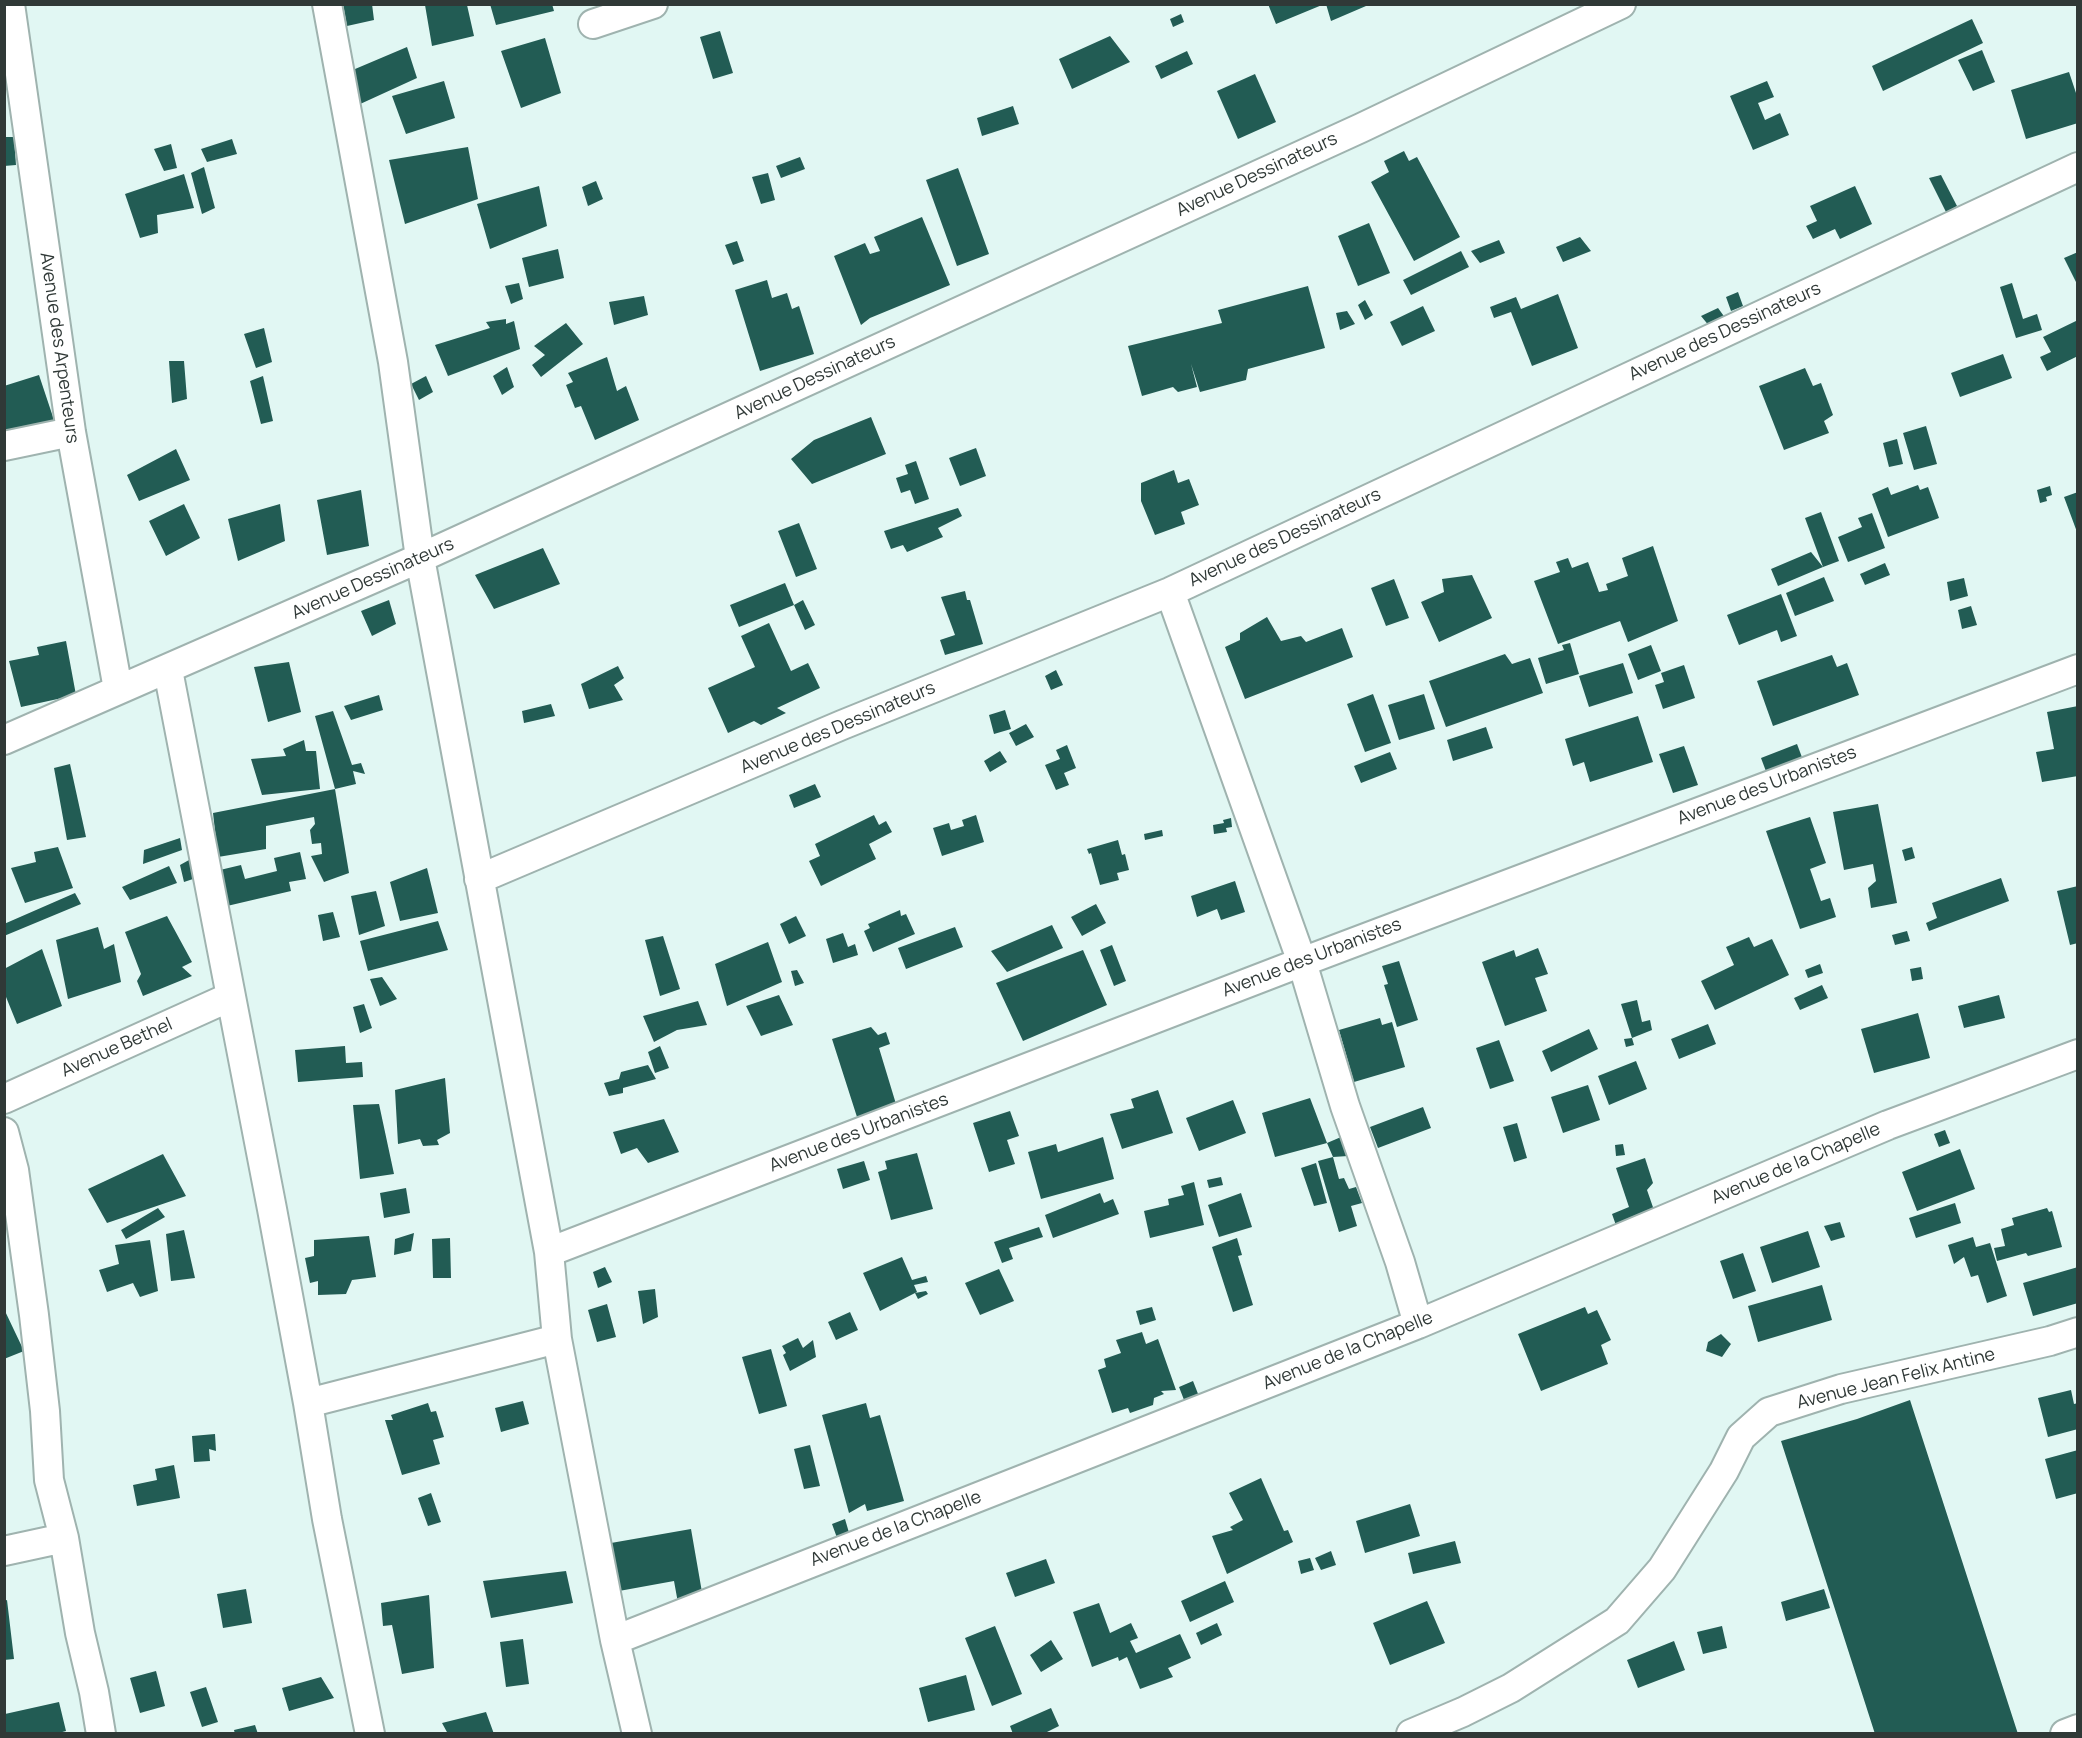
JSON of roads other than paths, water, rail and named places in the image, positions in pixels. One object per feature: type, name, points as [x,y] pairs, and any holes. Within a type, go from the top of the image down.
[{"type":"street","name":"Avenue des Arpenteurs","points":[[10,4],[71,432],[118,689]]},
{"type":"street","points":[[327,4],[393,362],[420,558],[549,1252],[557,1339],[615,1640],[637,1734]]},
{"type":"street","points":[[594,24],[653,4]]},
{"type":"street","name":"Avenue Dessinateurs","points":[[4,740],[420,558],[1361,128],[1621,4]]},
{"type":"street","name":"Avenue des Dessinateurs","points":[[479,879],[842,725],[1170,592],[2078,167]]},
{"type":"street","points":[[4,446],[71,432]]},
{"type":"street","points":[[1170,592],[1302,962],[1346,1106],[1400,1262],[1418,1324]]},
{"type":"street","points":[[168,669],[308,1403],[327,1519],[370,1734]]},
{"type":"street","name":"Avenue des Urbanistes","points":[[549,1252],[1302,962],[2078,669]]},
{"type":"street","name":"Avenue Bethel","points":[[4,1099],[230,997]]},
{"type":"street","name":"Avenue de la Chapelle","points":[[615,1640],[1418,1324],[1888,1125],[2078,1054]]},
{"type":"street","points":[[4,1132],[14,1170],[34,1315],[45,1411],[49,1480],[64,1538],[80,1633],[101,1734]]},
{"type":"street","name":"Avenue Jean Felix Antine","points":[[1411,1734],[1496,1695],[1617,1621],[1662,1569],[1724,1471],[1742,1437],[1770,1412],[1841,1389],[2050,1341],[2078,1332]]},
{"type":"street","points":[[308,1403],[557,1339]]},
{"type":"street","points":[[4,1551],[64,1538]]},
{"type":"street","points":[[2066,1734],[2078,1730]]}]
